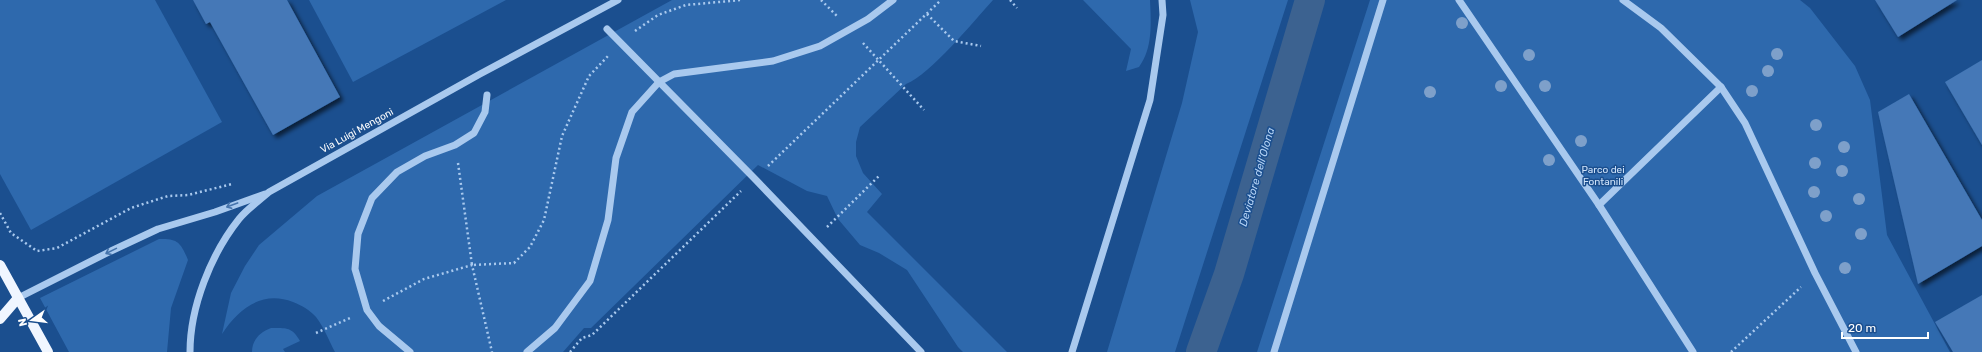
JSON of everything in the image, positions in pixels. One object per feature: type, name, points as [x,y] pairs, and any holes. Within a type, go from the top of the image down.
[{"type":"main road","points":[[0,265],[48,352]]},
{"type":"main road","points":[[0,319],[18,298]]},
{"type":"street","name":"Via Luigi Mengoni","points":[[190,352],[190,334],[203,284],[225,240],[240,218],[269,192],[480,74],[618,0]]},
{"type":"street","points":[[527,352],[555,328],[590,281],[608,220],[616,158],[632,112],[659,82],[674,74],[773,61],[820,46],[868,19],[893,0]]},
{"type":"street","points":[[1072,352],[1150,100],[1163,14],[1162,0]]},
{"type":"street","points":[[1274,352],[1383,0]]},
{"type":"street","points":[[1460,0],[1599,205],[1694,352]]},
{"type":"street","points":[[1623,0],[1661,28],[1721,87],[1745,123],[1815,273],[1856,352]]},
{"type":"street","points":[[607,30],[814,240],[921,352]]},
{"type":"street","points":[[1599,205],[1721,87]]},
{"type":"street","points":[[410,352],[379,326],[367,310],[354,269],[358,234],[372,198],[397,172],[424,156],[455,145],[474,133],[485,112],[487,95]]},
{"type":"street","points":[[18,298],[158,229],[215,212],[269,192]]},
{"type":"path","points":[[316,333],[367,310],[424,279],[472,265],[514,263],[530,247],[544,220],[562,136],[589,76],[629,34],[658,15],[686,5],[741,0]]},
{"type":"path","points":[[822,0],[879,59],[924,110]]},
{"type":"path","points":[[1010,0],[1017,8]]},
{"type":"path","points":[[927,14],[954,41],[981,46]]},
{"type":"path","points":[[455,145],[472,265],[492,352]]},
{"type":"path","points":[[814,240],[880,175]]},
{"type":"path","points":[[0,213],[11,233],[37,251],[57,248],[131,208],[168,196],[188,195],[235,183]]},
{"type":"path","points":[[1731,352],[1815,273]]},
{"type":"green space","points":[[0,0],[155,0],[222,122],[31,230],[0,174]]},
{"type":"green space","points":[[309,0],[506,0],[353,82]]},
{"type":"green space","points":[[672,0],[993,0],[939,59],[927,70],[906,84],[860,127],[856,142],[856,156],[863,173],[882,194],[867,212],[1007,352],[963,352],[958,347],[907,270],[879,253],[860,245],[838,219],[827,196],[807,191],[758,165],[591,328],[584,328],[563,352],[335,352],[322,325],[314,314],[293,302],[271,298],[261,300],[243,310],[228,325],[222,334],[231,293],[245,266],[259,245],[317,196]]},
{"type":"green space","points":[[1083,0],[1150,0],[1151,26],[1149,44],[1144,60],[1139,67],[1126,71],[1131,49]]},
{"type":"green space","points":[[1190,0],[1288,0],[1175,352],[1107,352],[1182,103],[1198,32]]},
{"type":"green space","name":"Parco dei Fontanili","points":[[1370,0],[1800,0],[1810,8],[1855,66],[1870,100],[1887,235],[1950,352],[1257,352]]},
{"type":"green space","points":[[159,239],[171,239],[178,243],[183,249],[188,260],[171,308],[167,352],[69,352],[40,298]]},
{"type":"green space","points":[[271,328],[288,329],[297,336],[300,341],[283,349],[285,352],[252,352],[253,344],[257,337]]},
{"type":"building","points":[[193,0],[287,0],[340,97],[273,135],[210,22],[206,24]]},
{"type":"building","points":[[1875,0],[1957,0],[1898,37]]},
{"type":"building","points":[[1982,60],[1982,145],[1945,82]]},
{"type":"building","points":[[1909,94],[1982,220],[1982,246],[1918,284],[1878,112]]},
{"type":"building","points":[[1982,295],[1982,352],[1953,352],[1935,322]]},
{"type":"waterway","name":"Deviatore dell'Olona","points":[[1201,352],[1229,274],[1310,0]]}]
